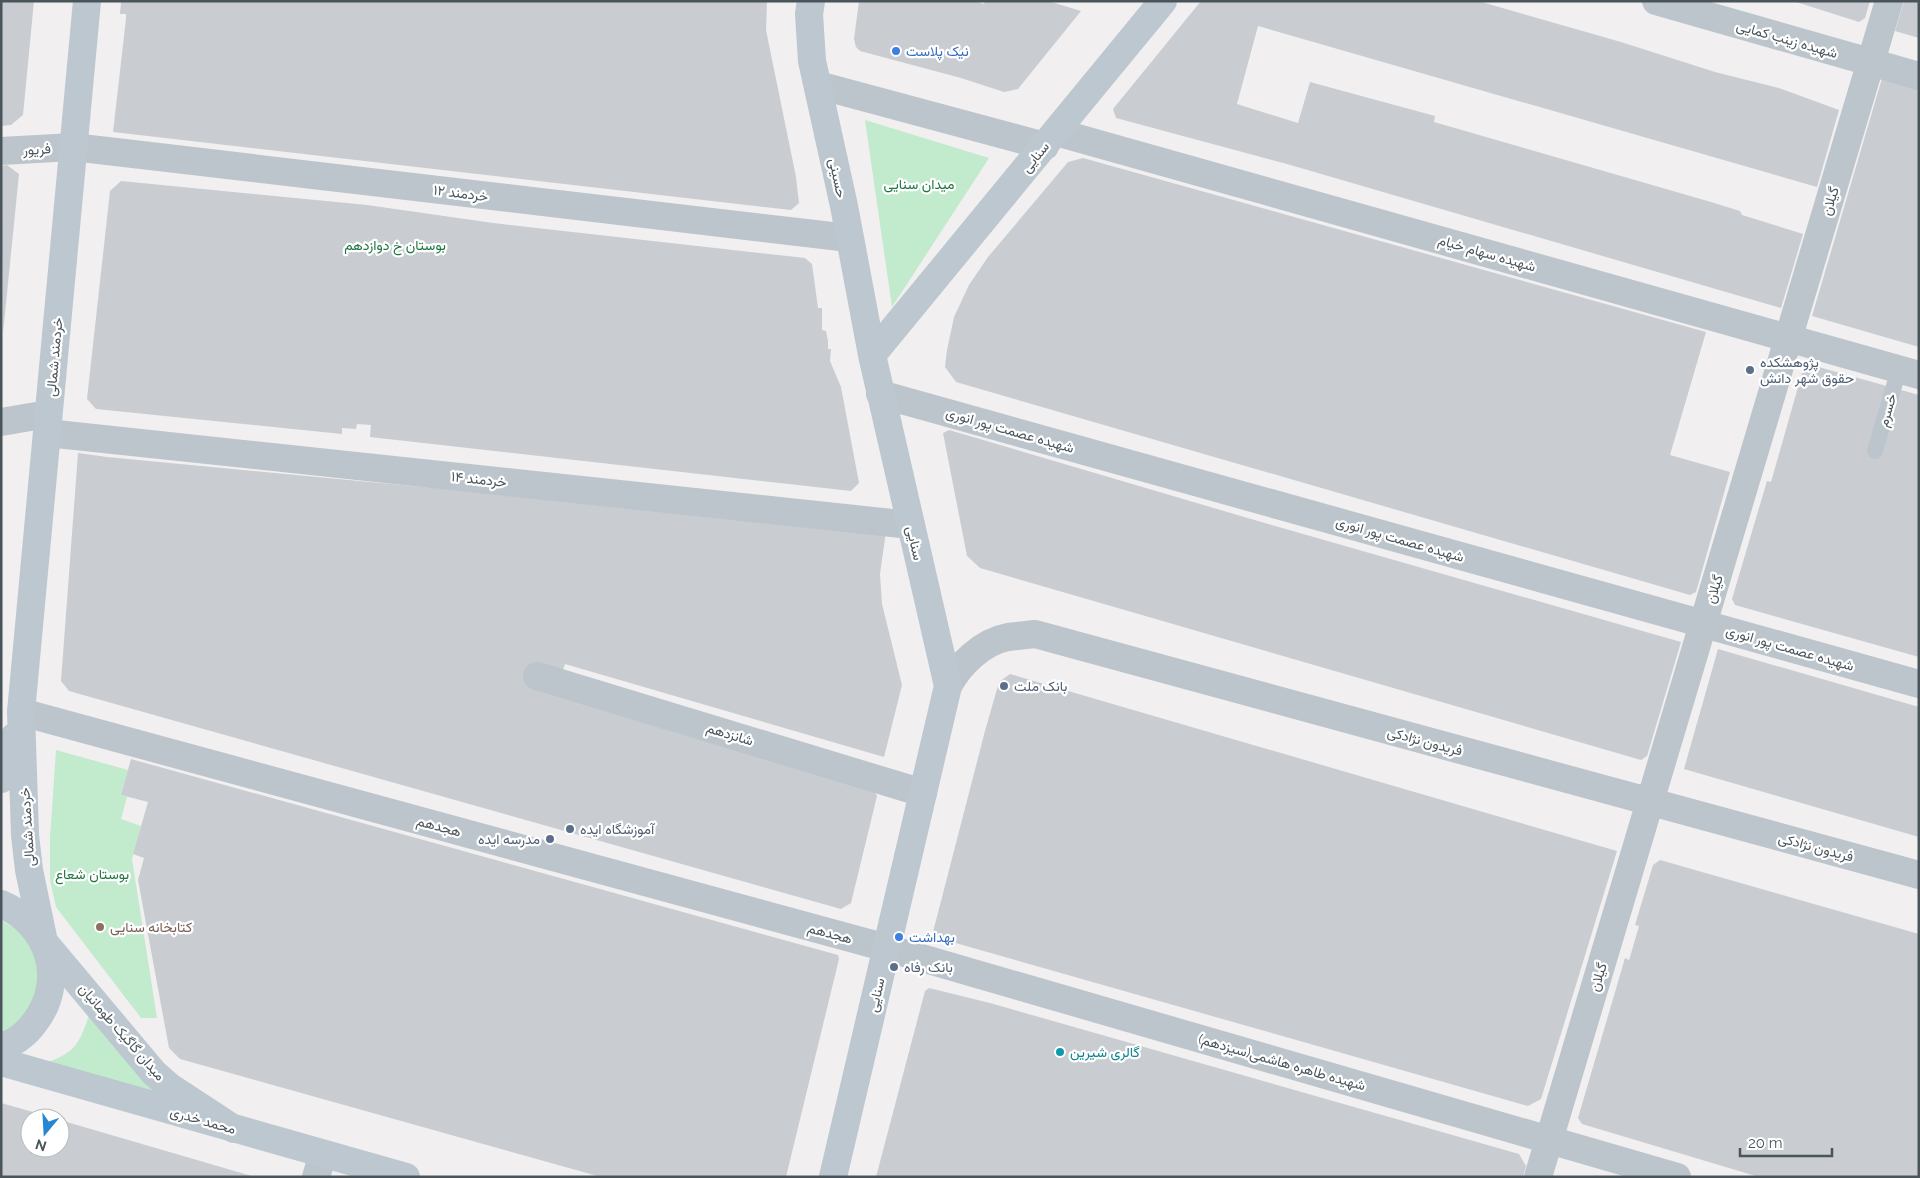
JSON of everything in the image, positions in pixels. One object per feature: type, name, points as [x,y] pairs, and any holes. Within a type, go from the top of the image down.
[{"type":"street","name":"خردمند شمالی","points":[[44,942],[29,870],[25,836],[21,712],[87,1]]},
{"type":"street","name":"حسینی","points":[[811,1],[810,37],[812,61],[844,206],[872,355]]},
{"type":"street","name":"سنایی","points":[[833,1177],[948,686],[872,355],[1163,1]]},
{"type":"street","name":"شهیده زینب کمایی","points":[[1656,1],[1919,76]]},
{"type":"street","name":"گیلان","points":[[1538,1177],[1889,1]]},
{"type":"street","points":[[818,85],[1050,139]]},
{"type":"street","name":"شهیده سهام خیام","points":[[1050,139],[1789,337],[1909,372]]},
{"type":"street","name":"فریور","points":[[1,151],[73,147]]},
{"type":"street","name":"خردمند ۱۲","points":[[73,147],[849,238]]},
{"type":"street","name":"شهیده عصمت پور انوری","points":[[880,394],[1919,684]]},
{"type":"street","name":"خردمند ۱۴","points":[[1,422],[48,424],[911,525]]},
{"type":"street","name":"فریدون نژادکی","points":[[948,686],[956,670],[978,650],[1005,638],[1035,634],[1919,875]]},
{"type":"street","name":"شانزدهم","points":[[537,676],[923,793]]},
{"type":"street","name":"خردمند شمالی","points":[[1,779],[21,712]]},
{"type":"street","name":"هجدهم","points":[[21,712],[887,948]]},
{"type":"street","name":"میدان گاگیک طومانیان","points":[[1,904],[14,909],[31,923],[44,942],[154,1073],[170,1087],[234,1129]]},
{"type":"street","name":"میدان گاگیک طومانیان","points":[[1,1046],[8,1045],[28,1031],[43,1012],[51,989],[51,965],[44,942]]},
{"type":"street","name":"شهیده طاهره هاشمی(سیزدهم)","points":[[887,948],[1677,1177]]},
{"type":"street","name":"محمد خدری","points":[[1,1062],[234,1129],[319,1165],[406,1177]]},
{"type":"lane","name":"خسرم","points":[[1875,451],[1909,372]]},
{"type":"green space","name":"میدان سنایی","points":[[865,120],[989,158],[892,307]]},
{"type":"green space","name":"بوستان شعاع","points":[[56,750],[128,770],[121,795],[127,797],[121,819],[141,826],[132,859],[157,1018],[141,1018],[56,907],[50,880],[50,838]]},
{"type":"green space","points":[[1,920],[22,933],[34,949],[40,988],[20,1024],[1,1034]]},
{"type":"green space","points":[[91,1009],[164,1104],[35,1068],[59,1058],[73,1048],[82,1034]]},
{"type":"building","points":[[1,1],[34,1],[23,115],[11,125],[1,126]]},
{"type":"building","points":[[767,1],[766,30],[796,177],[799,203],[791,210],[113,132],[126,19],[126,14],[120,14],[121,2]]},
{"type":"building","points":[[859,1],[975,1],[984,4],[985,1],[1048,1],[1081,11],[1018,89],[1004,92],[961,78],[860,51],[856,47],[854,39]]},
{"type":"building","points":[[1201,1],[1478,1],[1621,42],[1715,72],[1779,88],[1839,110],[1817,187],[1258,26],[1237,104],[1298,123],[1310,82],[1435,116],[1434,122],[1711,202],[1740,211],[1742,215],[1803,234],[1781,308],[1287,164],[1116,118],[1113,109]]},
{"type":"building","points":[[1793,1],[1870,1],[1865,18],[1859,22]]},
{"type":"building","points":[[1904,1],[1919,1],[1919,38],[1895,31]]},
{"type":"building","points":[[1883,75],[1919,86],[1919,347],[1812,316]]},
{"type":"building","points":[[1083,158],[1706,332],[1670,455],[1730,472],[1696,592],[1690,595],[956,382],[945,367],[947,350],[954,317],[969,285],[988,257],[1068,162]]},
{"type":"building","points":[[7,165],[19,174],[3,333],[1,166]]},
{"type":"building","points":[[121,181],[367,205],[493,223],[805,258],[812,264],[818,308],[822,308],[822,330],[826,331],[828,349],[831,349],[830,361],[841,387],[859,483],[851,491],[370,437],[371,425],[357,424],[356,429],[342,428],[342,434],[96,409],[87,399],[110,191]]},
{"type":"building","points":[[1815,366],[1919,395],[1919,657],[1735,605],[1732,599],[1767,481],[1771,482],[1802,373]]},
{"type":"building","points":[[949,430],[1681,642],[1647,756],[1641,760],[980,568],[967,556],[943,433]]},
{"type":"building","points":[[78,453],[886,531],[880,574],[882,604],[902,685],[884,757],[565,664],[557,688],[871,785],[877,796],[851,903],[841,909],[69,691],[61,681]]},
{"type":"building","points":[[1718,649],[1919,707],[1919,837],[1684,769]]},
{"type":"building","points":[[1010,674],[1617,851],[1541,1099],[1528,1106],[938,938],[933,932],[985,731],[999,682]]},
{"type":"building","points":[[131,759],[838,955],[839,959],[786,1177],[601,1177],[180,1059],[169,1048],[138,880],[144,858],[133,854],[148,802],[121,795]]},
{"type":"building","points":[[1660,860],[1919,934],[1919,1177],[1759,1177],[1582,1124],[1578,1118],[1625,958],[1629,960],[1630,957],[1639,926],[1635,925],[1653,865]]},
{"type":"building","points":[[929,988],[990,1003],[1519,1154],[1526,1166],[1523,1177],[876,1177],[925,991]]},
{"type":"building","points":[[1,1103],[20,1108],[20,1158],[70,1158],[70,1123],[255,1177],[1,1177]]},
{"type":"place","name":"نیک پلاست","points":[[896,51]]},
{"type":"place","name":"پژوهشکده حقوق شهر دانش","points":[[1750,370]]},
{"type":"place","name":"بانک ملت","points":[[1004,686]]},
{"type":"place","name":"آموزشگاه ایده","points":[[570,829]]},
{"type":"place","name":"مدرسه ایده","points":[[550,839]]},
{"type":"place","name":"كتابخانه سنایی","points":[[100,927]]},
{"type":"place","name":"بهداشت","points":[[899,937]]},
{"type":"place","name":"بانک رفاه","points":[[894,967]]},
{"type":"place","name":"گالری شیرین","points":[[1060,1052]]},
{"type":"park label","name":"بوستان خ دوازدهم","points":[[395,245]]}]
